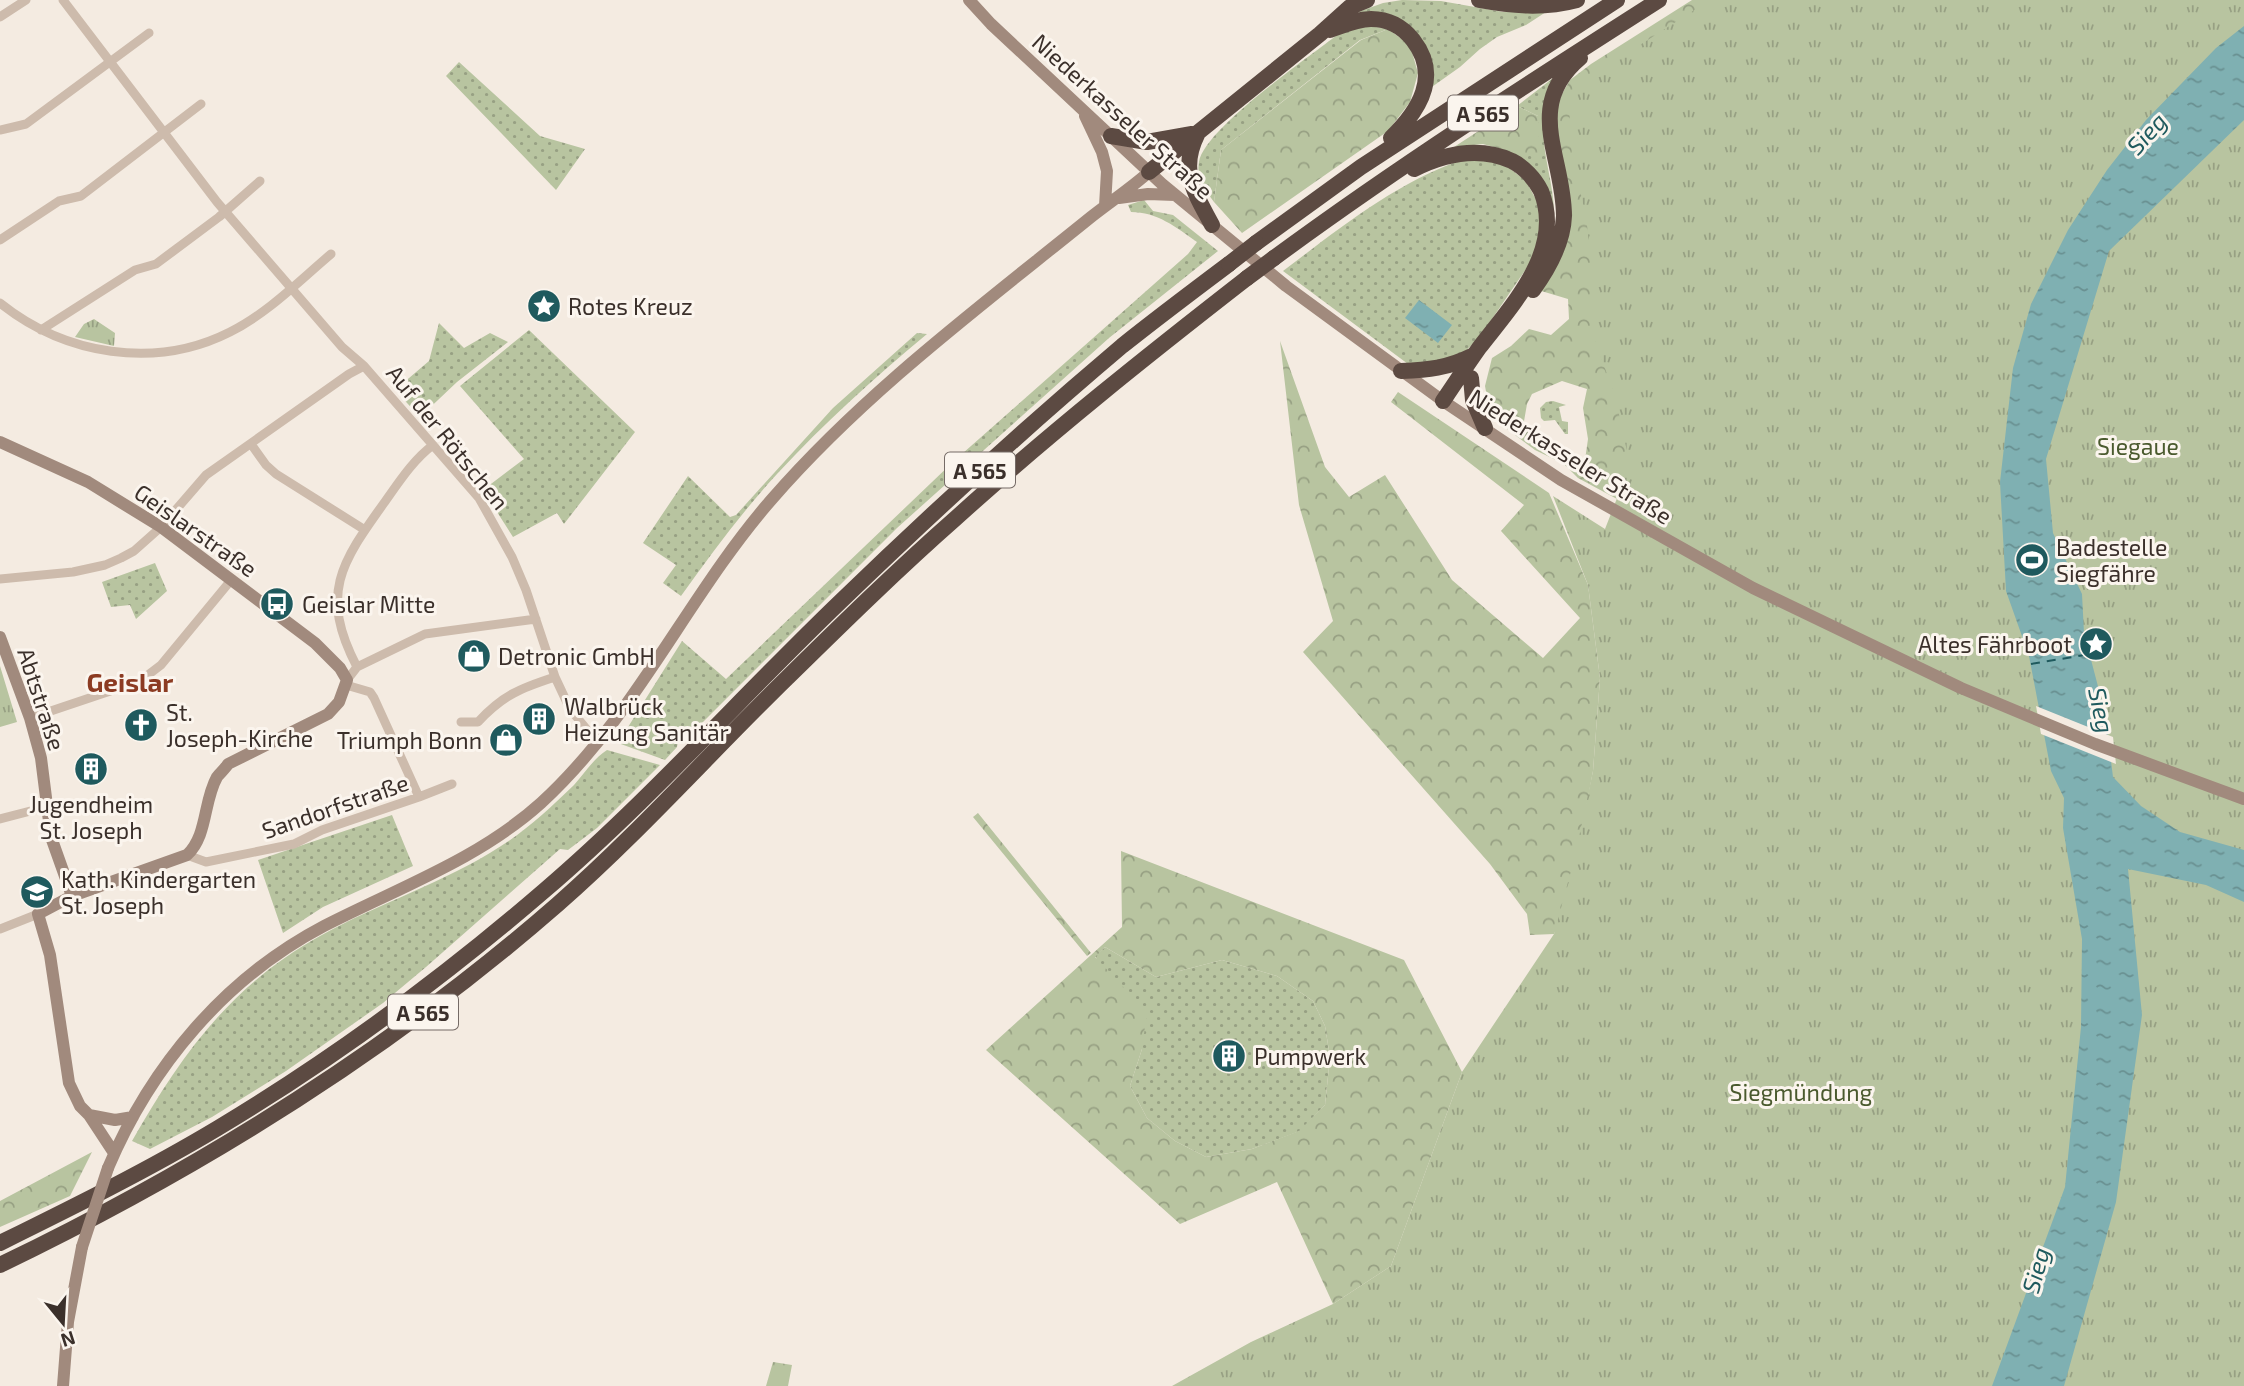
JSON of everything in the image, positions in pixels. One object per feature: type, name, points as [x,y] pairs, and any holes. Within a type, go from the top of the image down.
[{"type":"highway","points":[[1149,172],[1350,7],[1367,0]]},
{"type":"highway","points":[[1479,0],[1504,5],[1538,6],[1577,0]]},
{"type":"highway","name":"A 565","points":[[0,1243],[216,1129],[291,1082],[475,949],[548,888],[636,805],[840,602],[1012,440],[1125,344],[1256,243],[1361,167],[1617,0]]},
{"type":"highway","name":"A 565","points":[[0,1265],[133,1199],[275,1114],[414,1019],[558,903],[646,821],[787,678],[954,519],[1118,379],[1350,202],[1497,103],[1659,0]]},
{"type":"highway","points":[[1320,34],[1353,21],[1383,20],[1405,30],[1423,58],[1426,82],[1422,97],[1409,121],[1361,167]]},
{"type":"highway","points":[[1447,404],[1471,378],[1552,261],[1562,234],[1564,214],[1549,126],[1551,103],[1559,82],[1570,67],[1619,26]]},
{"type":"highway","points":[[1111,136],[1147,142],[1198,132]]},
{"type":"highway","points":[[1198,132],[1191,148],[1188,167],[1191,184],[1212,225]]},
{"type":"highway","points":[[1350,202],[1437,158],[1467,153],[1490,154],[1513,161],[1537,183],[1547,216],[1541,254],[1525,286],[1474,355],[1447,404]]},
{"type":"highway","points":[[1401,371],[1435,370],[1455,365],[1474,355]]},
{"type":"highway","points":[[1471,378],[1473,400],[1485,428]]},
{"type":"main road","name":"Niederkasseler Straße","points":[[969,0],[1149,172],[1286,286],[1447,404],[1601,504],[1753,588],[1961,688],[2095,744],[2244,799]]},
{"type":"main road","points":[[1080,107],[1102,152],[1110,202]]},
{"type":"main road","points":[[63,1386],[68,1322],[82,1247],[108,1168],[155,1080],[199,1022],[239,984],[279,953],[321,928],[452,864],[498,836],[539,804],[598,743],[730,550],[814,452],[902,370],[1149,172]]},
{"type":"main road","points":[[1110,202],[1148,194],[1175,195]]},
{"type":"main road","name":"Geislarstraße","points":[[0,442],[88,482],[161,527],[315,643],[340,668],[347,683]]},
{"type":"main road","name":"Abtstraße","points":[[0,637],[30,718],[41,758],[46,807],[54,847],[72,897]]},
{"type":"main road","points":[[114,1153],[80,1106],[69,1083],[50,955],[38,914],[72,897],[187,855],[197,846],[212,789],[217,777],[228,764],[328,714],[339,702],[347,683]]},
{"type":"main road","points":[[89,1115],[116,1120],[133,1117]]},
{"type":"street","points":[[0,17],[26,0]]},
{"type":"street","name":"Auf der Rötschen","points":[[63,0],[225,211],[342,347],[364,366],[479,498],[499,530],[517,568],[569,709],[598,743]]},
{"type":"street","points":[[0,130],[26,124],[149,33]]},
{"type":"street","points":[[0,240],[58,201],[81,196],[201,104]]},
{"type":"street","points":[[41,330],[132,272],[156,264],[260,181]]},
{"type":"street","points":[[0,303],[41,330],[84,347],[147,354],[189,348],[231,332],[267,309],[331,254]]},
{"type":"street","points":[[0,579],[73,572],[105,565],[134,551],[161,527],[206,475],[364,366]]},
{"type":"street","points":[[251,444],[276,474],[365,530]]},
{"type":"street","points":[[357,667],[343,631],[338,601],[343,568],[365,530],[401,479],[433,444]]},
{"type":"street","points":[[30,718],[140,681],[161,665],[232,579]]},
{"type":"street","points":[[419,797],[374,698],[370,692],[347,683],[357,667],[425,634],[536,619]]},
{"type":"street","points":[[461,722],[478,722],[510,693],[555,677]]},
{"type":"street","name":"Sandorfstraße","points":[[187,855],[206,862],[295,844],[322,830],[452,784]]},
{"type":"street","points":[[0,819],[46,807]]},
{"type":"street","points":[[0,929],[38,914]]},
{"type":"green space","points":[[1402,0],[1441,1],[1503,12],[1546,12],[1526,25],[1497,37],[1429,89],[1418,40],[1358,12],[1383,3]]},
{"type":"green space","points":[[1692,0],[1724,0],[1656,520],[1578,478],[1564,464],[1535,450],[1499,423],[1489,408],[1485,386],[1492,358],[1511,346],[1529,329],[1551,335],[1569,319],[1568,299],[1538,290],[1562,246],[1556,124],[1559,99],[1570,80]],"holes":[[[1562,381],[1587,389],[1583,408],[1588,439],[1584,467],[1523,427],[1527,404],[1532,394]]]},
{"type":"green space","name":"Siegmündung","points":[[1710,0],[2244,0],[2244,1386],[2033,1386],[2097,1121],[2024,1386],[1172,1386],[1251,1342],[1333,1304],[1391,1266],[1462,1072],[1554,934],[1575,856],[1593,771],[1600,678],[1588,585],[1553,496],[1605,529],[1630,465],[1615,396],[1591,330],[1590,253],[1586,216],[1572,157],[1569,105],[1590,77]]},
{"type":"green space","points":[[1370,26],[1388,29],[1360,40],[1221,150],[1214,202],[1202,183],[1198,168],[1205,148],[1219,131],[1259,95],[1337,35],[1351,28]]},
{"type":"green space","points":[[1388,29],[1410,45],[1418,73],[1410,102],[1388,131],[1242,233],[1214,202],[1221,150],[1361,40]]},
{"type":"green space","points":[[459,62],[540,136],[585,149],[556,190],[446,76]]},
{"type":"green space","points":[[1557,75],[1546,107],[1543,130],[1554,213],[1504,150],[1538,116],[1517,106]]},
{"type":"green space","points":[[1517,106],[1538,116],[1539,155],[1483,144],[1454,147]]},
{"type":"green space","points":[[1461,160],[1504,164],[1526,181],[1540,207],[1539,246],[1481,335],[1462,355],[1448,362],[1408,364],[1283,271],[1390,194]]},
{"type":"green space","points":[[1144,200],[1153,211],[1173,215],[1218,251],[1109,338],[897,528],[690,735],[678,741],[677,747],[665,760],[618,743],[682,641],[726,679],[954,461],[1188,254],[1197,242],[1158,218],[1131,212],[1128,205]]},
{"type":"green space","points":[[94,319],[115,333],[114,346],[75,337],[84,324]]},
{"type":"green space","points":[[439,323],[464,348],[490,333],[508,342],[457,382],[420,417],[395,390],[429,361]]},
{"type":"green space","points":[[529,330],[635,432],[564,524],[557,513],[513,537],[483,490],[524,459],[460,386]]},
{"type":"green space","points":[[917,333],[927,334],[850,401],[777,474],[751,503],[681,596],[663,583],[676,565],[643,543],[688,476],[730,517],[736,515],[833,408]]},
{"type":"green space","points":[[1280,341],[1325,467],[1349,497],[1385,475],[1452,580],[1543,658],[1580,618],[1501,531],[1524,505],[1391,402],[1398,392],[1549,493],[1588,585],[1600,678],[1593,771],[1568,903],[1554,934],[1530,935],[1527,914],[1490,864],[1303,652],[1333,621],[1299,505]]},
{"type":"green space","points":[[1546,402],[1566,405],[1559,407],[1562,421],[1568,422],[1568,434],[1565,434],[1555,420],[1544,421],[1541,418],[1540,408]]},
{"type":"green space","points":[[155,563],[167,591],[136,619],[130,605],[111,607],[102,582]]},
{"type":"green space","points":[[0,666],[17,722],[0,727]]},
{"type":"green space","points":[[607,750],[660,765],[597,828],[568,850],[560,849],[383,1003],[286,1071],[212,1117],[150,1149],[132,1141],[190,1051],[234,1000],[260,977],[288,955],[320,936],[457,871],[501,846],[548,809]]},
{"type":"green space","points":[[978,813],[1091,953],[1087,956],[973,817]]},
{"type":"green space","points":[[392,815],[413,866],[323,907],[283,933],[258,860]]},
{"type":"green space","points":[[1121,851],[1404,960],[1462,1072],[1391,1266],[1333,1304],[1277,1182],[1180,1224],[986,1050],[1122,927]],"holes":[[[1105,947],[1156,977],[1222,960],[1277,976],[1313,1001],[1325,1026],[1330,1057],[1325,1105],[1299,1131],[1252,1149],[1206,1157],[1175,1141],[1147,1118],[1130,1086],[1142,1049],[1147,1012],[1095,957]]]},
{"type":"green space","points":[[1105,947],[1156,977],[1222,960],[1277,976],[1313,1001],[1325,1026],[1330,1057],[1325,1105],[1300,1131],[1252,1149],[1206,1157],[1175,1141],[1147,1118],[1130,1086],[1142,1049],[1095,956]]},
{"type":"green space","points":[[92,1152],[70,1196],[0,1227],[0,1201]]},
{"type":"green space","points":[[773,1362],[792,1365],[788,1386],[766,1386]]},
{"type":"water","name":"Sieg","points":[[2244,26],[2244,120],[2109,251],[2046,459],[2053,533],[2082,594],[2084,633],[2105,713],[2113,777],[2141,806],[2180,832],[2244,850],[2244,902],[2206,885],[2128,869],[2142,1015],[2116,1202],[2064,1386],[1992,1386],[2065,1187],[2081,1027],[2082,939],[2063,828],[2064,798],[2051,771],[2029,656],[2006,591],[2000,482],[2013,368],[2031,304],[2068,230],[2107,170],[2146,120],[2216,48]]},
{"type":"water","points":[[1419,300],[1452,325],[1438,343],[1405,318]]},
{"type":"pier","points":[[2036,706],[2113,737],[2116,764],[2041,734]]},
{"type":"ferry route","points":[[2031,664],[2090,654]]},
{"type":"place","name":"Rotes Kreuz","points":[[544,306]]},
{"type":"place","name":"Badestelle Siegfähre","points":[[2032,560]]},
{"type":"place","name":"Geislar Mitte","points":[[277,604]]},
{"type":"place","name":"Altes Fährboot","points":[[2096,644]]},
{"type":"place","name":"Detronic GmbH","points":[[474,656]]},
{"type":"place","name":"Walbrück Heizung Sanitär","points":[[539,719]]},
{"type":"place","name":"St. Joseph-Kirche","points":[[141,725]]},
{"type":"place","name":"Triumph Bonn","points":[[506,740]]},
{"type":"place","name":"Jugendheim St. Joseph","points":[[91,769]]},
{"type":"place","name":"Kath. Kindergarten St. Joseph","points":[[37,892]]},
{"type":"place","name":"Pumpwerk","points":[[1229,1056]]},
{"type":"district","name":"Geislar","points":[[130,681]]},
{"type":"park label","name":"Siegaue","points":[[2138,446]]}]
